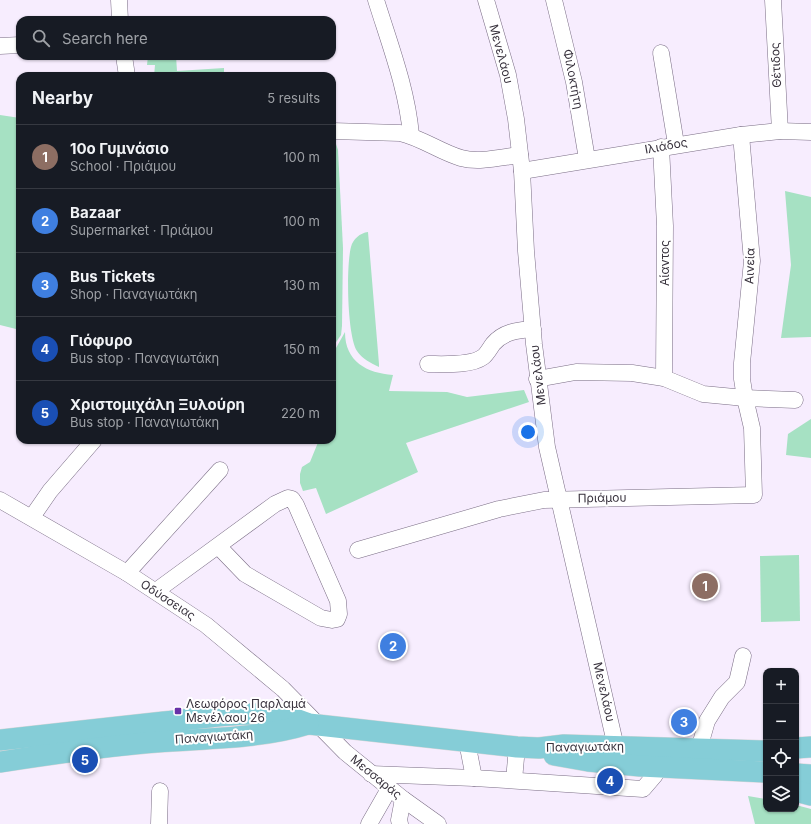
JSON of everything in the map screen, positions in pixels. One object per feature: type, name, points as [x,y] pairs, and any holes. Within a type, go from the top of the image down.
[{"type":"main road","name":"Παναγιωτάκη","points":[[0,740],[229,716],[282,716],[314,724]]},
{"type":"main road","name":"Παναγιωτάκη","points":[[0,762],[113,746],[261,734],[314,724]]},
{"type":"main road","points":[[314,724],[467,742],[539,748]]},
{"type":"main road","name":"Παναγιωτάκη","points":[[539,748],[555,746],[616,747],[700,759],[763,771]]},
{"type":"main road","points":[[799,748],[811,746]]},
{"type":"main road","name":"Παναγιωτάκη","points":[[539,748],[559,757],[588,762],[700,759],[763,750]]},
{"type":"main road","points":[[799,753],[811,754]]},
{"type":"main road","points":[[700,759],[763,783]]},
{"type":"main road","points":[[799,774],[811,775]]},
{"type":"main road","points":[[799,792],[811,795]]},
{"type":"street","points":[[119,0],[120,16]]},
{"type":"street","points":[[376,0],[400,77],[409,114],[411,135]]},
{"type":"street","name":"Μενελάου","points":[[486,0],[508,75],[516,119],[522,172],[532,329],[537,379],[547,448],[616,747]]},
{"type":"street","name":"Φιλοκτήτη","points":[[554,0],[574,82],[587,159]]},
{"type":"street","name":"Θέτιδος","points":[[773,0],[780,131]]},
{"type":"street","points":[[0,46],[16,45]]},
{"type":"street","name":"Αίαντος","points":[[661,53],[668,146],[665,226],[664,378]]},
{"type":"street","points":[[125,60],[126,72]]},
{"type":"street","name":"Ιλιάδος","points":[[522,172],[587,159],[741,135],[780,131],[811,132]]},
{"type":"street","points":[[336,132],[389,132],[411,135],[462,159],[520,155]]},
{"type":"street","name":"Αινεία","points":[[741,135],[752,262],[742,363],[742,379],[745,398]]},
{"type":"street","points":[[428,364],[478,360],[484,356],[494,343],[506,333],[532,329]]},
{"type":"street","points":[[537,379],[576,372],[645,374],[664,378],[698,392],[745,398],[794,400]]},
{"type":"street","name":"Πριάμου","points":[[358,550],[507,508],[559,499],[754,495],[752,428],[745,398]]},
{"type":"street","points":[[32,517],[50,491],[91,444]]},
{"type":"street","points":[[127,573],[220,470]]},
{"type":"street","points":[[156,591],[275,504],[286,498],[292,499],[338,601],[339,614],[337,619],[332,620],[321,618],[252,578],[239,569],[218,546]]},
{"type":"street","name":"Οδύσσειας","points":[[0,500],[32,517],[127,573],[206,624],[283,689],[314,724]]},
{"type":"street","points":[[700,759],[707,721],[722,697],[737,682],[743,656]]},
{"type":"street","name":"Μεσσαράς","points":[[314,724],[389,789],[438,824]]},
{"type":"street","points":[[467,742],[474,778]]},
{"type":"street","points":[[514,780],[517,747]]},
{"type":"street","points":[[371,774],[514,780],[643,789],[655,775]]},
{"type":"street","points":[[369,824],[389,789]]},
{"type":"street","points":[[158,824],[160,792]]},
{"type":"street","points":[[400,824],[398,820],[403,799]]},
{"type":"green space","points":[[148,60],[176,60],[177,71],[224,68],[224,72],[154,72],[155,65],[147,65]]},
{"type":"green space","points":[[0,115],[16,117],[16,329],[0,325]]},
{"type":"green space","points":[[336,144],[338,150],[343,248],[341,335],[336,342]]},
{"type":"green space","points":[[785,191],[811,197],[811,337],[781,338],[791,265]]},
{"type":"green space","points":[[368,232],[379,367],[364,359],[357,351],[351,331],[349,316],[348,269],[351,247],[353,241],[357,237]]},
{"type":"green space","points":[[345,332],[349,351],[359,364],[375,372],[393,375],[389,391],[447,392],[467,397],[524,390],[529,402],[406,443],[418,472],[326,514],[316,488],[303,491],[300,483],[300,474],[302,467],[310,462],[317,444],[336,444],[336,348]]},
{"type":"green space","points":[[811,419],[811,458],[786,455],[788,434]]},
{"type":"green space","points":[[799,555],[800,621],[761,622],[760,556]]},
{"type":"green space","points":[[748,796],[763,798],[763,812],[799,812],[799,806],[811,809],[811,824],[755,824]]},
{"type":"place","name":"10ο Γυμνάσιο","points":[[705,586]]},
{"type":"place","name":"Bazaar","points":[[393,646]]},
{"type":"place","name":"Λεωφόρος Παρλαμά Μενέλαου 26","points":[[178,711]]},
{"type":"place","name":"Bus Tickets","points":[[684,722]]},
{"type":"place","name":"Χριστομιχάλη Ξυλούρη","points":[[85,760]]},
{"type":"place","name":"Γιόφυρο","points":[[610,781]]}]
